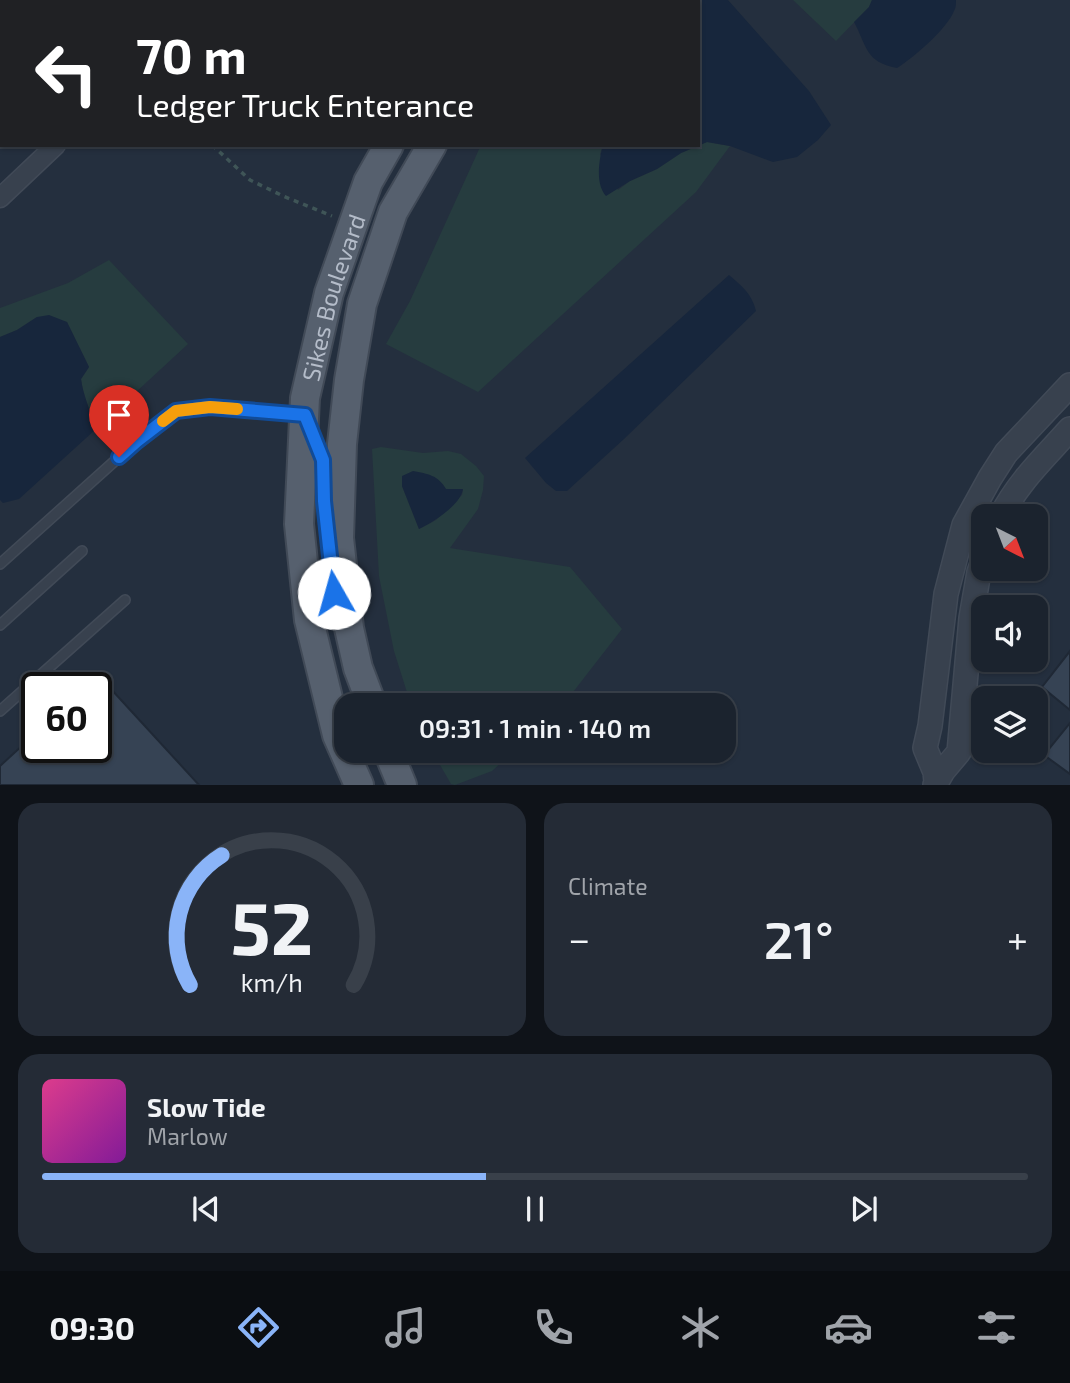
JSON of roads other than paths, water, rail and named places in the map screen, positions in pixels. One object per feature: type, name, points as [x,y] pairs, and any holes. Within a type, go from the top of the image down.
[{"type":"main road","name":"Sikes Boulevard","points":[[359,785],[337,735],[309,620],[299,524],[306,398],[329,293],[368,182],[388,147]]},
{"type":"main road","name":"Sikes Boulevard","points":[[367,693],[358,668],[349,628],[339,538],[342,444],[349,380],[362,304],[393,212],[431,147]]},
{"type":"main road","points":[[344,249],[342,310],[332,370],[345,415]]},
{"type":"main road","points":[[305,415],[323,460],[324,501],[337,616],[349,628]]},
{"type":"main road","points":[[393,763],[402,785]]},
{"type":"street","points":[[0,198],[54,147]]},
{"type":"street","points":[[942,784],[925,748],[946,594],[964,525],[1006,453],[1070,385]]},
{"type":"street","points":[[1008,504],[1022,482],[1070,429]]},
{"type":"street","points":[[942,784],[943,771],[959,752],[971,618],[977,581]]},
{"type":"lane","points":[[0,564],[137,441],[176,411],[210,407],[305,415]]},
{"type":"lane","points":[[0,625],[82,551]]},
{"type":"lane","points":[[0,712],[125,600]]},
{"type":"water","points":[[700,0],[728,0],[809,91],[831,125],[797,157],[773,162],[730,146],[707,142],[700,145]]},
{"type":"water","points":[[872,0],[956,0],[956,3],[950,18],[937,34],[897,68],[879,62],[868,52],[854,22],[869,7]]},
{"type":"water","points":[[603,147],[695,147],[606,196],[600,185],[599,165]]},
{"type":"water","points":[[729,275],[749,295],[756,311],[567,491],[556,491],[546,483],[525,458]]},
{"type":"water","points":[[49,315],[67,322],[89,367],[81,379],[96,429],[19,499],[3,503],[0,500],[0,337],[37,317]]},
{"type":"water","points":[[413,471],[436,478],[446,489],[463,489],[451,507],[419,529],[402,486],[402,476]]}]
